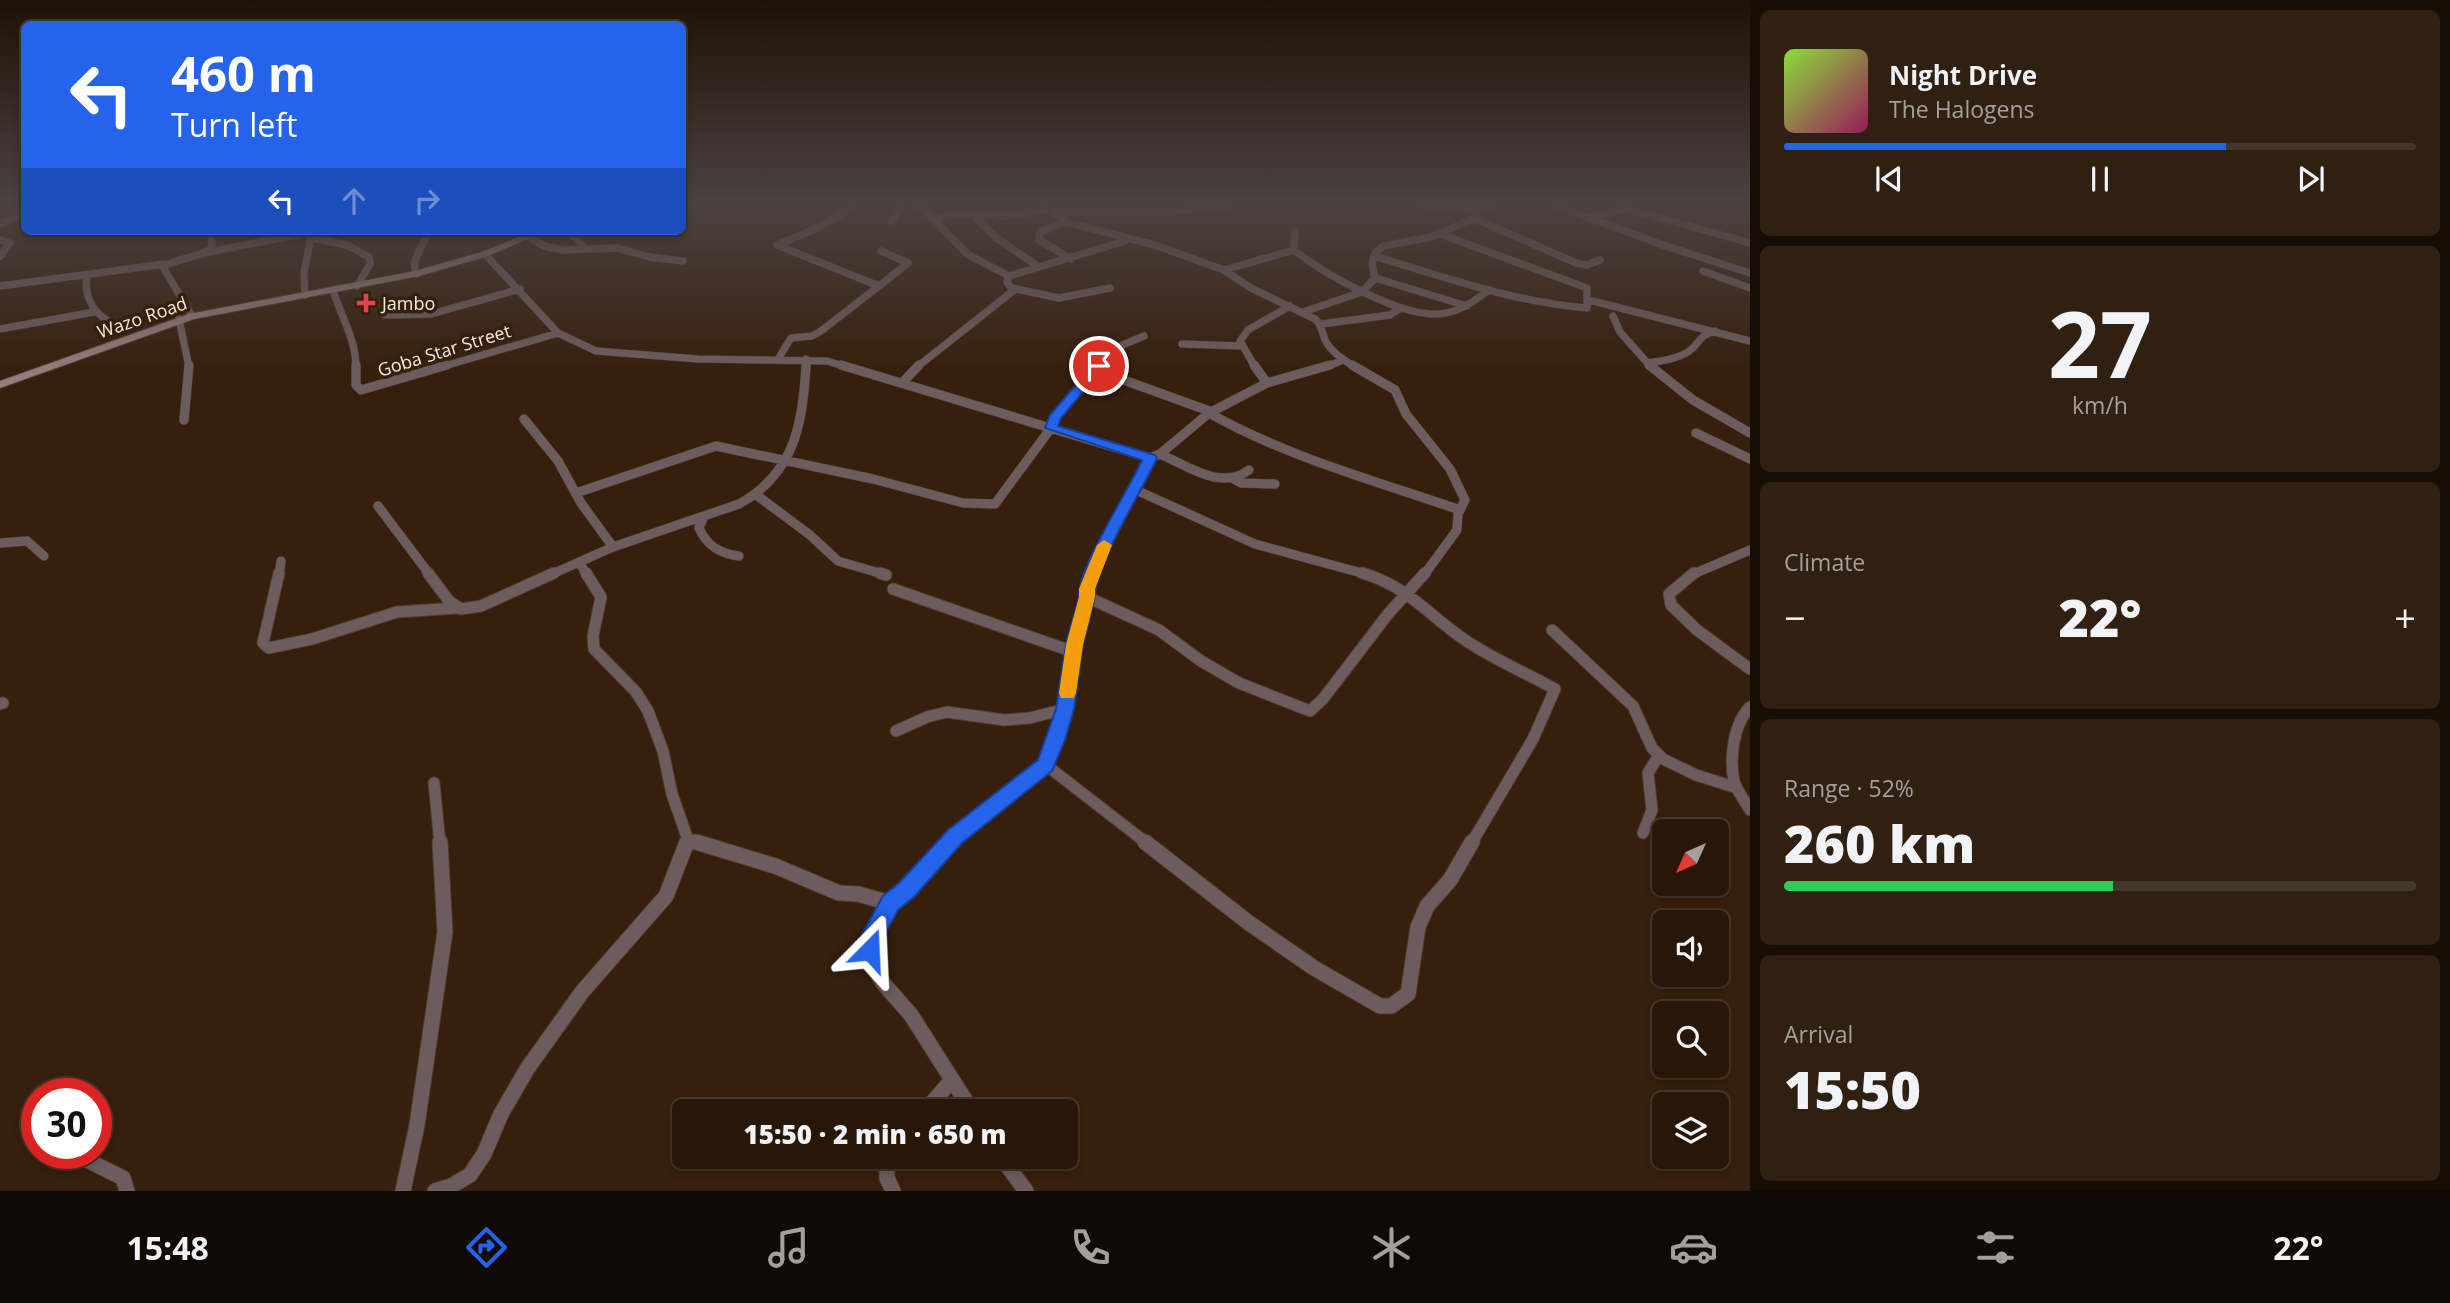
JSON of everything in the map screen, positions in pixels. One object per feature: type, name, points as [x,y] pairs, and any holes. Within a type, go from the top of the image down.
[{"type":"main road","name":"Wazo Road","points":[[0,384],[179,319],[416,274],[462,261]]},
{"type":"street","points":[[0,286],[165,264],[173,261]]},
{"type":"street","points":[[305,295],[306,261]]},
{"type":"street","points":[[357,286],[370,261]]},
{"type":"street","points":[[416,261],[416,274]]},
{"type":"street","points":[[492,261],[558,333],[596,351],[739,361],[827,361],[1155,456],[1212,477],[1234,479],[1242,477],[1249,470]]},
{"type":"street","points":[[816,261],[879,286]]},
{"type":"street","points":[[778,359],[791,338],[812,336],[821,331],[908,263],[903,261]]},
{"type":"street","points":[[980,261],[1009,276],[1065,261]]},
{"type":"street","points":[[1030,261],[1039,267]]},
{"type":"street","points":[[1198,261],[1224,270],[1251,288],[1303,312],[1321,324],[1390,315],[1399,309]]},
{"type":"street","points":[[1224,270],[1258,261]]},
{"type":"street","points":[[1307,261],[1362,292],[1399,309],[1428,316],[1466,306],[1489,290]]},
{"type":"street","points":[[1373,261],[1375,278]]},
{"type":"street","points":[[1389,261],[1489,290],[1586,309],[1589,300],[1587,288],[1512,261]]},
{"type":"street","points":[[1571,261],[1587,265],[1598,261]]},
{"type":"street","points":[[1714,261],[1750,273]]},
{"type":"street","points":[[165,264],[162,269],[192,316]]},
{"type":"street","points":[[1703,271],[1750,288]]},
{"type":"street","points":[[87,275],[85,286],[94,312],[107,320]]},
{"type":"street","points":[[1009,276],[1007,282],[1012,288],[1059,298],[1110,288]]},
{"type":"street","points":[[1303,312],[1362,292],[1375,278]]},
{"type":"street","points":[[1375,278],[1466,306]]},
{"type":"street","points":[[903,382],[908,374],[1007,298],[1012,288]]},
{"type":"street","points":[[385,315],[431,314],[520,289]]},
{"type":"street","name":"Goba Star Street","points":[[333,290],[344,325],[356,347],[356,384],[361,390],[558,333]]},
{"type":"street","points":[[1589,300],[1630,311],[1660,315],[1750,341]]},
{"type":"street","points":[[1267,383],[1240,341],[1248,330],[1290,306]]},
{"type":"street","points":[[0,329],[94,312]]},
{"type":"street","points":[[1613,316],[1621,333],[1648,363],[1680,392],[1750,433]]},
{"type":"street","points":[[179,319],[189,366],[184,420]]},
{"type":"street","points":[[1087,597],[1166,634],[1181,643],[1200,661],[1282,703],[1310,710],[1323,699],[1339,675],[1434,564],[1457,530],[1460,510],[1465,500],[1450,469],[1406,414],[1395,390],[1343,360],[1326,343],[1321,324]]},
{"type":"street","points":[[1648,363],[1692,351],[1703,334],[1715,331]]},
{"type":"street","points":[[576,493],[716,446],[873,479],[963,503],[995,504],[1051,428],[1054,417],[1110,354],[1129,340],[1144,336]]},
{"type":"street","points":[[1182,344],[1242,346]]},
{"type":"street","points":[[281,561],[263,643],[269,648],[312,639],[397,612],[457,608],[468,610],[481,606],[613,547],[739,504],[755,494],[787,461],[803,421],[806,359]]},
{"type":"street","points":[[964,1099],[911,1015],[883,983],[871,963],[870,944],[890,903],[907,890],[955,836],[1046,765],[1065,709],[1087,589],[1098,556],[1155,456],[1210,412],[1267,383],[1318,370],[1343,360]]},
{"type":"street","points":[[1096,370],[1210,412],[1219,421],[1274,444],[1460,510]]},
{"type":"street","points":[[524,419],[558,461],[613,547]]},
{"type":"street","points":[[1696,433],[1750,459]]},
{"type":"street","points":[[1234,479],[1241,483],[1275,484]]},
{"type":"street","points":[[1046,765],[1249,923],[1314,968],[1380,1006],[1391,1006],[1408,994],[1418,927],[1427,906],[1450,880],[1533,739],[1555,688],[1465,640],[1407,593],[1371,574],[1255,544],[1136,490]]},
{"type":"street","points":[[755,494],[815,538],[838,561],[886,575]]},
{"type":"street","points":[[378,506],[440,590],[457,608]]},
{"type":"street","points":[[704,516],[699,528],[702,536],[718,552],[739,556]]},
{"type":"street","points":[[0,543],[27,541],[44,556]]},
{"type":"street","points":[[1750,550],[1731,560],[1705,567],[1675,586],[1669,594],[1671,606],[1697,630],[1750,669]]},
{"type":"street","points":[[435,1191],[451,1186],[470,1175],[484,1154],[501,1114],[527,1069],[582,992],[666,896],[688,840],[672,794],[663,751],[648,711],[636,692],[594,649],[593,636],[601,597],[579,562]]},
{"type":"street","points":[[893,589],[1074,652]]},
{"type":"street","points":[[1552,630],[1633,706],[1652,748],[1659,755],[1679,769],[1737,788]]},
{"type":"street","points":[[1750,708],[1744,713],[1734,740],[1734,782],[1750,810]]},
{"type":"street","points":[[895,732],[925,717],[948,712],[993,720],[1040,717],[1065,709]]},
{"type":"street","points":[[1643,833],[1652,816],[1646,783],[1652,762],[1659,755]]},
{"type":"street","points":[[402,1191],[417,1125],[445,932],[443,870],[433,783]]},
{"type":"street","points":[[688,840],[775,866],[839,893],[858,894],[890,903]]},
{"type":"street","points":[[935,1099],[952,1080]]},
{"type":"street","points":[[106,1169],[123,1178],[127,1191]]},
{"type":"street","points":[[887,1169],[887,1178],[893,1191]]},
{"type":"street","points":[[1010,1169],[1026,1191]]},
{"type":"slow traffic","points":[[1068,693],[1074,645],[1087,589],[1104,545]]},
{"type":"place","name":"Jambo","points":[[366,303]]},
{"type":"route","points":[[870,950],[873,934],[890,903],[907,890],[955,836],[1046,765],[1056,740],[1065,709],[1074,661],[1074,645],[1087,589],[1098,556],[1136,490],[1150,458],[1051,428],[1054,417],[1099,366]]}]
